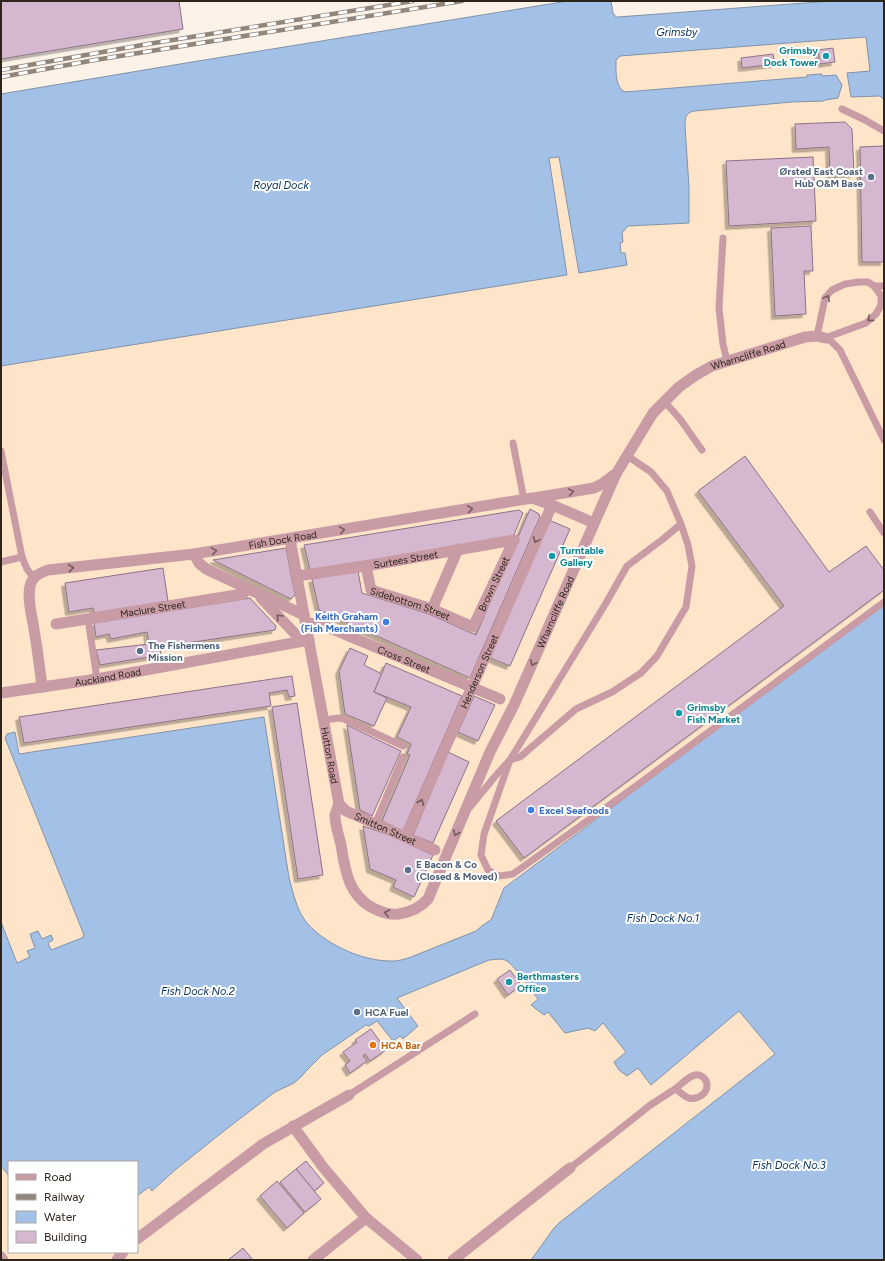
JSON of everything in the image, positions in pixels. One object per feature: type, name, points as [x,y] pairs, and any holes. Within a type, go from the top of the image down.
[{"type":"street","name":"Wharncliffe Road","points":[[423,904],[428,898],[490,752],[514,705],[616,474],[652,413],[679,387],[712,366],[805,337],[821,337]]},
{"type":"street","name":"Fish Dock Road","points":[[34,578],[48,570],[194,554],[594,488],[616,474]]},
{"type":"street","name":"Fish Dock Road","points":[[528,499],[552,505],[594,523]]},
{"type":"street","name":"Henderson Street","points":[[406,837],[552,505]]},
{"type":"street","name":"Hutton Road","points":[[290,539],[305,619],[306,641],[324,720],[339,804],[335,815],[345,872],[349,883],[354,892],[362,901],[371,907],[388,914],[397,914],[415,910],[423,904]]},
{"type":"street","name":"Surtees Street","points":[[297,576],[366,566],[514,540]]},
{"type":"street","name":"Brown Street","points":[[473,627],[514,540]]},
{"type":"street","points":[[432,610],[458,549]]},
{"type":"street","name":"Cross Street","points":[[194,554],[199,563],[206,569],[305,619],[500,699]]},
{"type":"street","name":"Sidebottom Street","points":[[366,566],[370,590],[432,610],[473,627]]},
{"type":"street","points":[[34,578],[30,583],[30,605],[42,687]]},
{"type":"street","name":"Cross Street","points":[[252,591],[306,641]]},
{"type":"street","name":"Maclure Street","points":[[56,624],[243,594],[252,591]]},
{"type":"street","name":"Auckland Road","points":[[1,693],[97,679],[306,641]]},
{"type":"street","name":"Smitton Street","points":[[339,804],[346,810],[375,824],[435,850]]},
{"type":"street","points":[[138,1238],[263,1144],[349,1095]]},
{"type":"street","points":[[293,1126],[323,1167],[366,1218],[417,1260]]},
{"type":"street","points":[[453,1260],[570,1168]]},
{"type":"street","points":[[313,1260],[366,1218]]},
{"type":"lane","points":[[842,109],[866,120],[884,131]]},
{"type":"lane","points":[[723,238],[720,308],[723,344],[727,361]]},
{"type":"lane","points":[[860,282],[868,282],[874,286],[881,296],[881,305],[876,314],[866,323],[821,337],[825,298],[832,290],[845,284],[860,282]]},
{"type":"lane","points":[[874,286],[884,286]]},
{"type":"lane","points":[[821,337],[832,342],[840,350],[884,440]]},
{"type":"lane","points":[[664,401],[680,419],[702,450]]},
{"type":"lane","points":[[513,443],[528,499]]},
{"type":"lane","points":[[1,451],[22,557],[27,569],[34,578]]},
{"type":"lane","points":[[510,760],[520,757],[576,709],[612,692],[642,673],[657,656],[686,608],[692,566],[688,545],[681,524],[667,491],[651,472],[626,455]]},
{"type":"lane","points":[[870,512],[884,533]]},
{"type":"lane","points":[[464,815],[510,760],[627,566],[681,524]]},
{"type":"lane","points":[[1,562],[22,557]]},
{"type":"lane","points":[[510,760],[484,834],[481,855],[488,870],[499,876],[513,874],[640,783],[884,602]]},
{"type":"lane","points":[[88,619],[97,679]]},
{"type":"lane","points":[[324,720],[339,718],[344,719],[403,746]]},
{"type":"lane","points":[[375,824],[403,757]]},
{"type":"lane","points":[[349,1095],[475,1014]]},
{"type":"lane","points":[[570,1168],[651,1105],[676,1089]]},
{"type":"shaded area","points":[[866,37],[870,72],[848,73],[851,97],[880,96],[884,100],[884,605],[504,888],[491,920],[476,931],[402,960],[385,961],[373,959],[340,948],[320,936],[303,918],[289,878],[264,717],[19,754],[15,733],[7,734],[6,738],[84,935],[82,938],[51,950],[50,947],[29,955],[30,957],[17,963],[1,922],[1,366],[567,275],[549,158],[559,157],[579,273],[627,265],[625,253],[621,253],[620,243],[623,242],[621,233],[628,226],[689,223],[689,187],[685,126],[685,119],[688,113],[694,111],[810,101],[822,74],[807,75],[807,77],[625,92],[619,88],[618,82],[616,60],[620,56]]},
{"type":"shaded area","points":[[498,959],[506,961],[514,968],[538,999],[531,1005],[548,1012],[565,1033],[588,1028],[592,1029],[603,1023],[651,1085],[739,1011],[775,1054],[559,1223],[531,1260],[1,1260],[1,1166],[8,1175],[8,1253],[138,1253],[138,1195],[149,1187],[152,1191],[175,1170],[229,1127],[275,1092],[294,1083],[322,1055],[366,1025],[370,1026],[377,1020],[393,1041],[400,1035],[403,1038],[396,998],[489,960]]},
{"type":"water","name":"Royal Dock","points":[[568,1],[611,1],[613,13],[616,17],[618,17],[831,1],[884,1],[884,100],[880,96],[851,97],[847,73],[870,71],[866,37],[620,56],[616,60],[617,78],[619,87],[625,92],[807,77],[807,75],[822,74],[822,76],[836,75],[842,85],[838,98],[824,101],[792,102],[694,111],[689,113],[685,119],[685,126],[689,187],[689,223],[628,226],[622,233],[623,242],[620,243],[621,253],[625,253],[627,265],[579,273],[559,157],[549,158],[567,275],[1,366],[1,94]]},
{"type":"water","points":[[884,605],[884,1260],[531,1260],[559,1223],[775,1054],[739,1011],[651,1085],[638,1068],[627,1076],[619,1070],[614,1062],[626,1052],[603,1023],[595,1031],[588,1028],[565,1033],[548,1012],[544,1015],[531,1005],[538,999],[509,962],[501,959],[489,960],[397,998],[418,1026],[403,1039],[400,1036],[393,1041],[377,1021],[369,1026],[366,1025],[322,1055],[294,1083],[275,1092],[229,1127],[175,1170],[152,1191],[149,1187],[138,1195],[138,1161],[8,1161],[8,1175],[1,1166],[1,922],[17,963],[30,957],[27,951],[35,948],[30,934],[38,931],[42,939],[51,935],[53,940],[48,943],[51,950],[82,938],[84,935],[5,738],[7,734],[15,732],[19,754],[264,717],[289,878],[299,910],[311,928],[321,936],[356,954],[381,960],[398,961],[476,931],[491,920],[504,888]]},
{"type":"building","points":[[1,1],[179,1],[183,29],[1,59]]},
{"type":"building","name":"Grimsby Dock Tower","points":[[833,48],[835,62],[820,64],[818,50]]},
{"type":"building","points":[[773,54],[775,64],[742,68],[741,58]]},
{"type":"building","points":[[845,122],[852,129],[854,174],[830,175],[829,147],[796,149],[795,124]]},
{"type":"building","points":[[884,146],[884,262],[862,262],[860,147]]},
{"type":"building","points":[[813,157],[816,221],[729,226],[726,161]]},
{"type":"building","points":[[811,226],[813,271],[804,271],[806,314],[775,316],[771,228]]},
{"type":"building","name":"Grimsby Fish Market","points":[[745,456],[829,572],[866,546],[884,570],[884,590],[524,858],[496,821],[784,606],[698,491]]},
{"type":"building","points":[[530,509],[539,514],[540,517],[470,678],[319,610],[312,579],[358,571],[362,593],[429,614],[476,635]]},
{"type":"building","points":[[519,510],[523,513],[513,537],[310,570],[304,545]]},
{"type":"building","points":[[549,520],[570,529],[510,666],[490,658]]},
{"type":"building","points":[[286,548],[295,595],[291,599],[213,560]]},
{"type":"building","points":[[163,568],[168,601],[94,613],[93,608],[69,612],[65,583]]},
{"type":"building","points":[[250,598],[276,626],[275,630],[160,647],[161,655],[100,665],[96,650],[149,644],[147,632],[111,639],[109,634],[96,637],[94,623]]},
{"type":"building","points":[[350,648],[368,656],[364,665],[382,674],[374,692],[387,698],[374,726],[345,714],[339,671]]},
{"type":"building","points":[[386,663],[462,696],[403,831],[382,821],[410,755],[407,754],[411,744],[397,737],[411,707],[374,692]]},
{"type":"building","points":[[292,676],[295,696],[289,697],[287,690],[269,693],[271,706],[24,743],[19,717]]},
{"type":"building","points":[[474,696],[495,705],[478,741],[458,732]]},
{"type":"building","points":[[297,703],[323,875],[298,879],[272,707]]},
{"type":"building","points":[[347,725],[401,751],[372,816],[360,810]]},
{"type":"building","points":[[448,752],[469,762],[433,843],[413,835]]},
{"type":"building","points":[[363,826],[389,835],[433,855],[414,897],[393,887],[396,880],[370,869]]},
{"type":"building","name":"Berthmasters Office","points":[[510,970],[521,985],[508,995],[497,979]]},
{"type":"building","points":[[371,1029],[386,1050],[370,1061],[365,1054],[363,1056],[367,1061],[350,1073],[345,1065],[350,1061],[343,1052],[357,1042],[355,1040]]},
{"type":"building","points":[[306,1161],[324,1183],[314,1191],[296,1169]]},
{"type":"building","points":[[296,1169],[321,1199],[305,1212],[280,1182]]},
{"type":"building","points":[[277,1181],[304,1213],[287,1228],[260,1196]]},
{"type":"building","points":[[243,1248],[253,1260],[228,1260]]},
{"type":"railway","points":[[1,70],[148,44],[413,1]]},
{"type":"railway","points":[[1,77],[95,60],[462,1]]},
{"type":"place","name":"Grimsby Dock Tower","points":[[826,56]]},
{"type":"place","name":"Ørsted East Coast Hub O&M Base","points":[[871,177]]},
{"type":"place","name":"Turntable Gallery","points":[[552,556]]},
{"type":"place","name":"Keith Graham (Fish Merchants)","points":[[386,622]]},
{"type":"place","name":"The Fishermens Mission","points":[[140,651]]},
{"type":"place","name":"Grimsby Fish Market","points":[[679,713]]},
{"type":"place","name":"Excel Seafoods","points":[[531,810]]},
{"type":"place","name":"E Bacon & Co (Closed & Moved)","points":[[408,870]]},
{"type":"place","name":"Berthmasters Office","points":[[509,982]]},
{"type":"place","name":"HCA Fuel","points":[[357,1012]]},
{"type":"place","name":"HCA Bar","points":[[373,1045]]},
{"type":"water label","name":"Grimsby","points":[[677,32]]},
{"type":"water label","name":"Fish Dock No.1","points":[[663,918]]},
{"type":"water label","name":"Fish Dock No.2","points":[[198,991]]},
{"type":"water label","name":"Fish Dock No.3","points":[[789,1165]]}]
